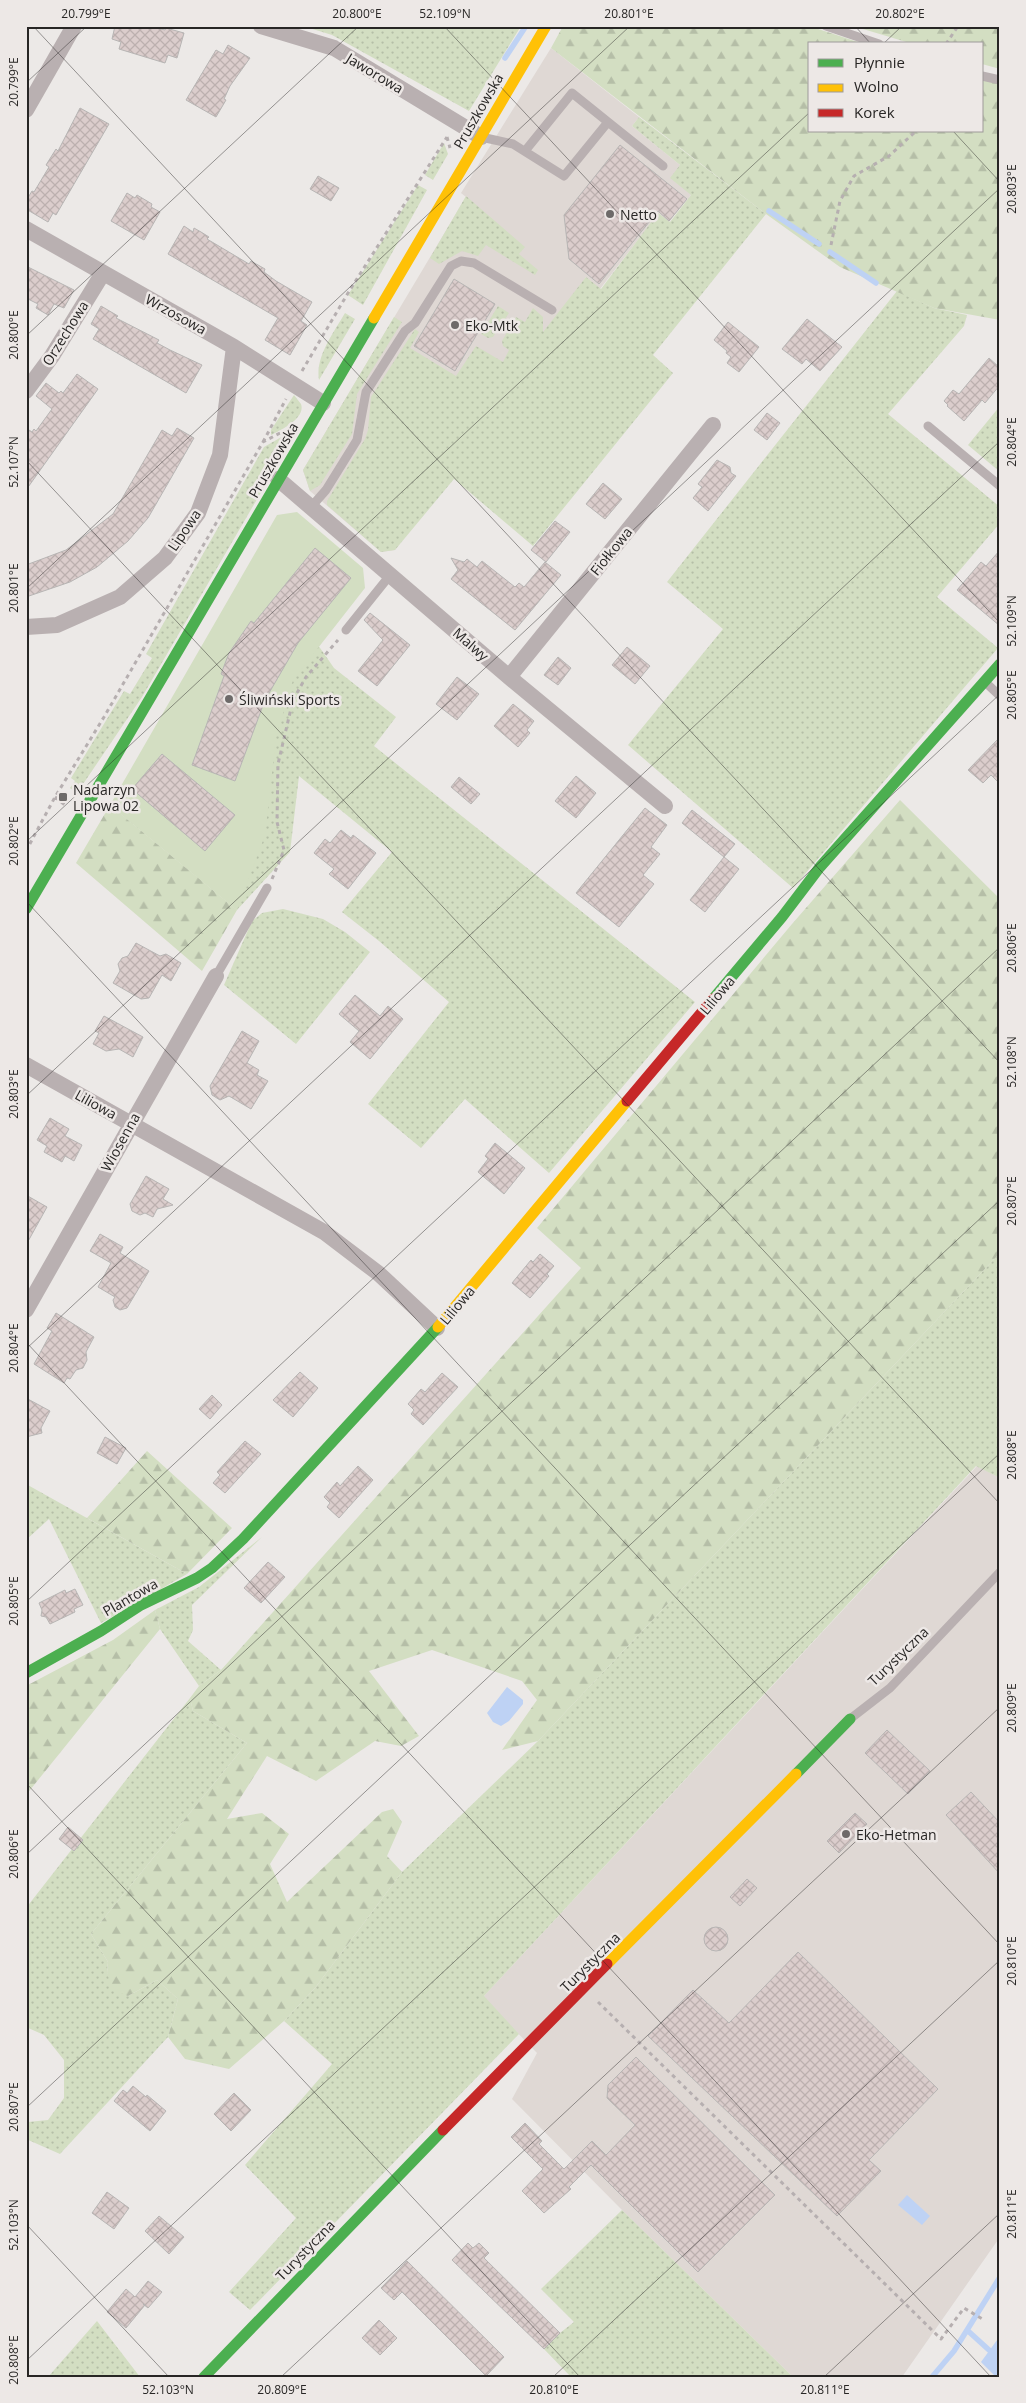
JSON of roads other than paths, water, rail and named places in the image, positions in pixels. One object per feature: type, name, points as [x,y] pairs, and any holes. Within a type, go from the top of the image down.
[{"type":"street","points":[[26,110],[74,26]]},
{"type":"street","name":"Jaworowa","points":[[261,26],[334,48],[481,137]]},
{"type":"street","name":"Pruszkowska","points":[[26,909],[546,26]]},
{"type":"street","name":"Wrzosowa","points":[[26,229],[234,347],[323,403]]},
{"type":"street","name":"Orzechowa","points":[[26,391],[52,356],[103,273]]},
{"type":"street","name":"Lipowa","points":[[26,627],[56,625],[120,597],[165,558],[171,550],[198,513],[220,455],[234,347]]},
{"type":"street","name":"Fiołkowa","points":[[509,677],[713,425]]},
{"type":"street","name":"Malwy","points":[[278,480],[391,574],[509,677],[665,806]]},
{"type":"street","name":"Liliowa","points":[[243,1539],[437,1328],[782,917],[820,867],[1000,664]]},
{"type":"street","name":"Wiosenna","points":[[26,1310],[130,1124],[216,976]]},
{"type":"street","name":"Liliowa","points":[[26,1065],[324,1232],[378,1273],[437,1328]]},
{"type":"street","name":"Plantowa","points":[[26,1673],[101,1632],[141,1605],[197,1578],[212,1568],[243,1539]]},
{"type":"street","name":"Turystyczna","points":[[204,2377],[436,2137],[585,1989],[850,1719]]},
{"type":"lane","points":[[826,26],[873,42]]},
{"type":"lane","points":[[984,76],[1000,80]]},
{"type":"lane","points":[[525,151],[572,92],[663,166]]},
{"type":"lane","points":[[481,137],[508,142],[564,176],[608,122]]},
{"type":"lane","points":[[311,507],[326,490],[357,440],[366,392],[405,331],[415,323],[451,266],[460,261],[474,263],[552,310]]},
{"type":"lane","points":[[928,426],[1000,486]]},
{"type":"lane","points":[[346,630],[391,574]]},
{"type":"lane","points":[[984,681],[1000,696]]},
{"type":"lane","points":[[216,976],[268,888]]},
{"type":"lane","name":"Turystyczna","points":[[850,1719],[890,1688],[1000,1572]]},
{"type":"water","points":[[507,1687],[523,1700],[523,1704],[509,1721],[501,1726],[493,1722],[487,1713]]},
{"type":"water","points":[[907,2195],[930,2216],[922,2225],[898,2205]]},
{"type":"water","points":[[1000,2336],[1000,2377],[996,2377],[981,2362]]},
{"type":"waterway","points":[[505,58],[526,26]]},
{"type":"waterway","points":[[769,211],[819,244]]},
{"type":"waterway","points":[[830,252],[876,283]]},
{"type":"waterway","points":[[932,2377],[954,2351],[1000,2277]]},
{"type":"waterway","points":[[967,2330],[989,2350]]},
{"type":"place","name":"Netto","points":[[610,214]]},
{"type":"place","name":"Eko-Mtk","points":[[455,325]]},
{"type":"place","name":"Śliwiński Sports","points":[[229,699]]},
{"type":"place","name":"Nadarzyn Lipowa 02","points":[[63,797]]},
{"type":"place","name":"Eko-Hetman","points":[[846,1834]]}]
